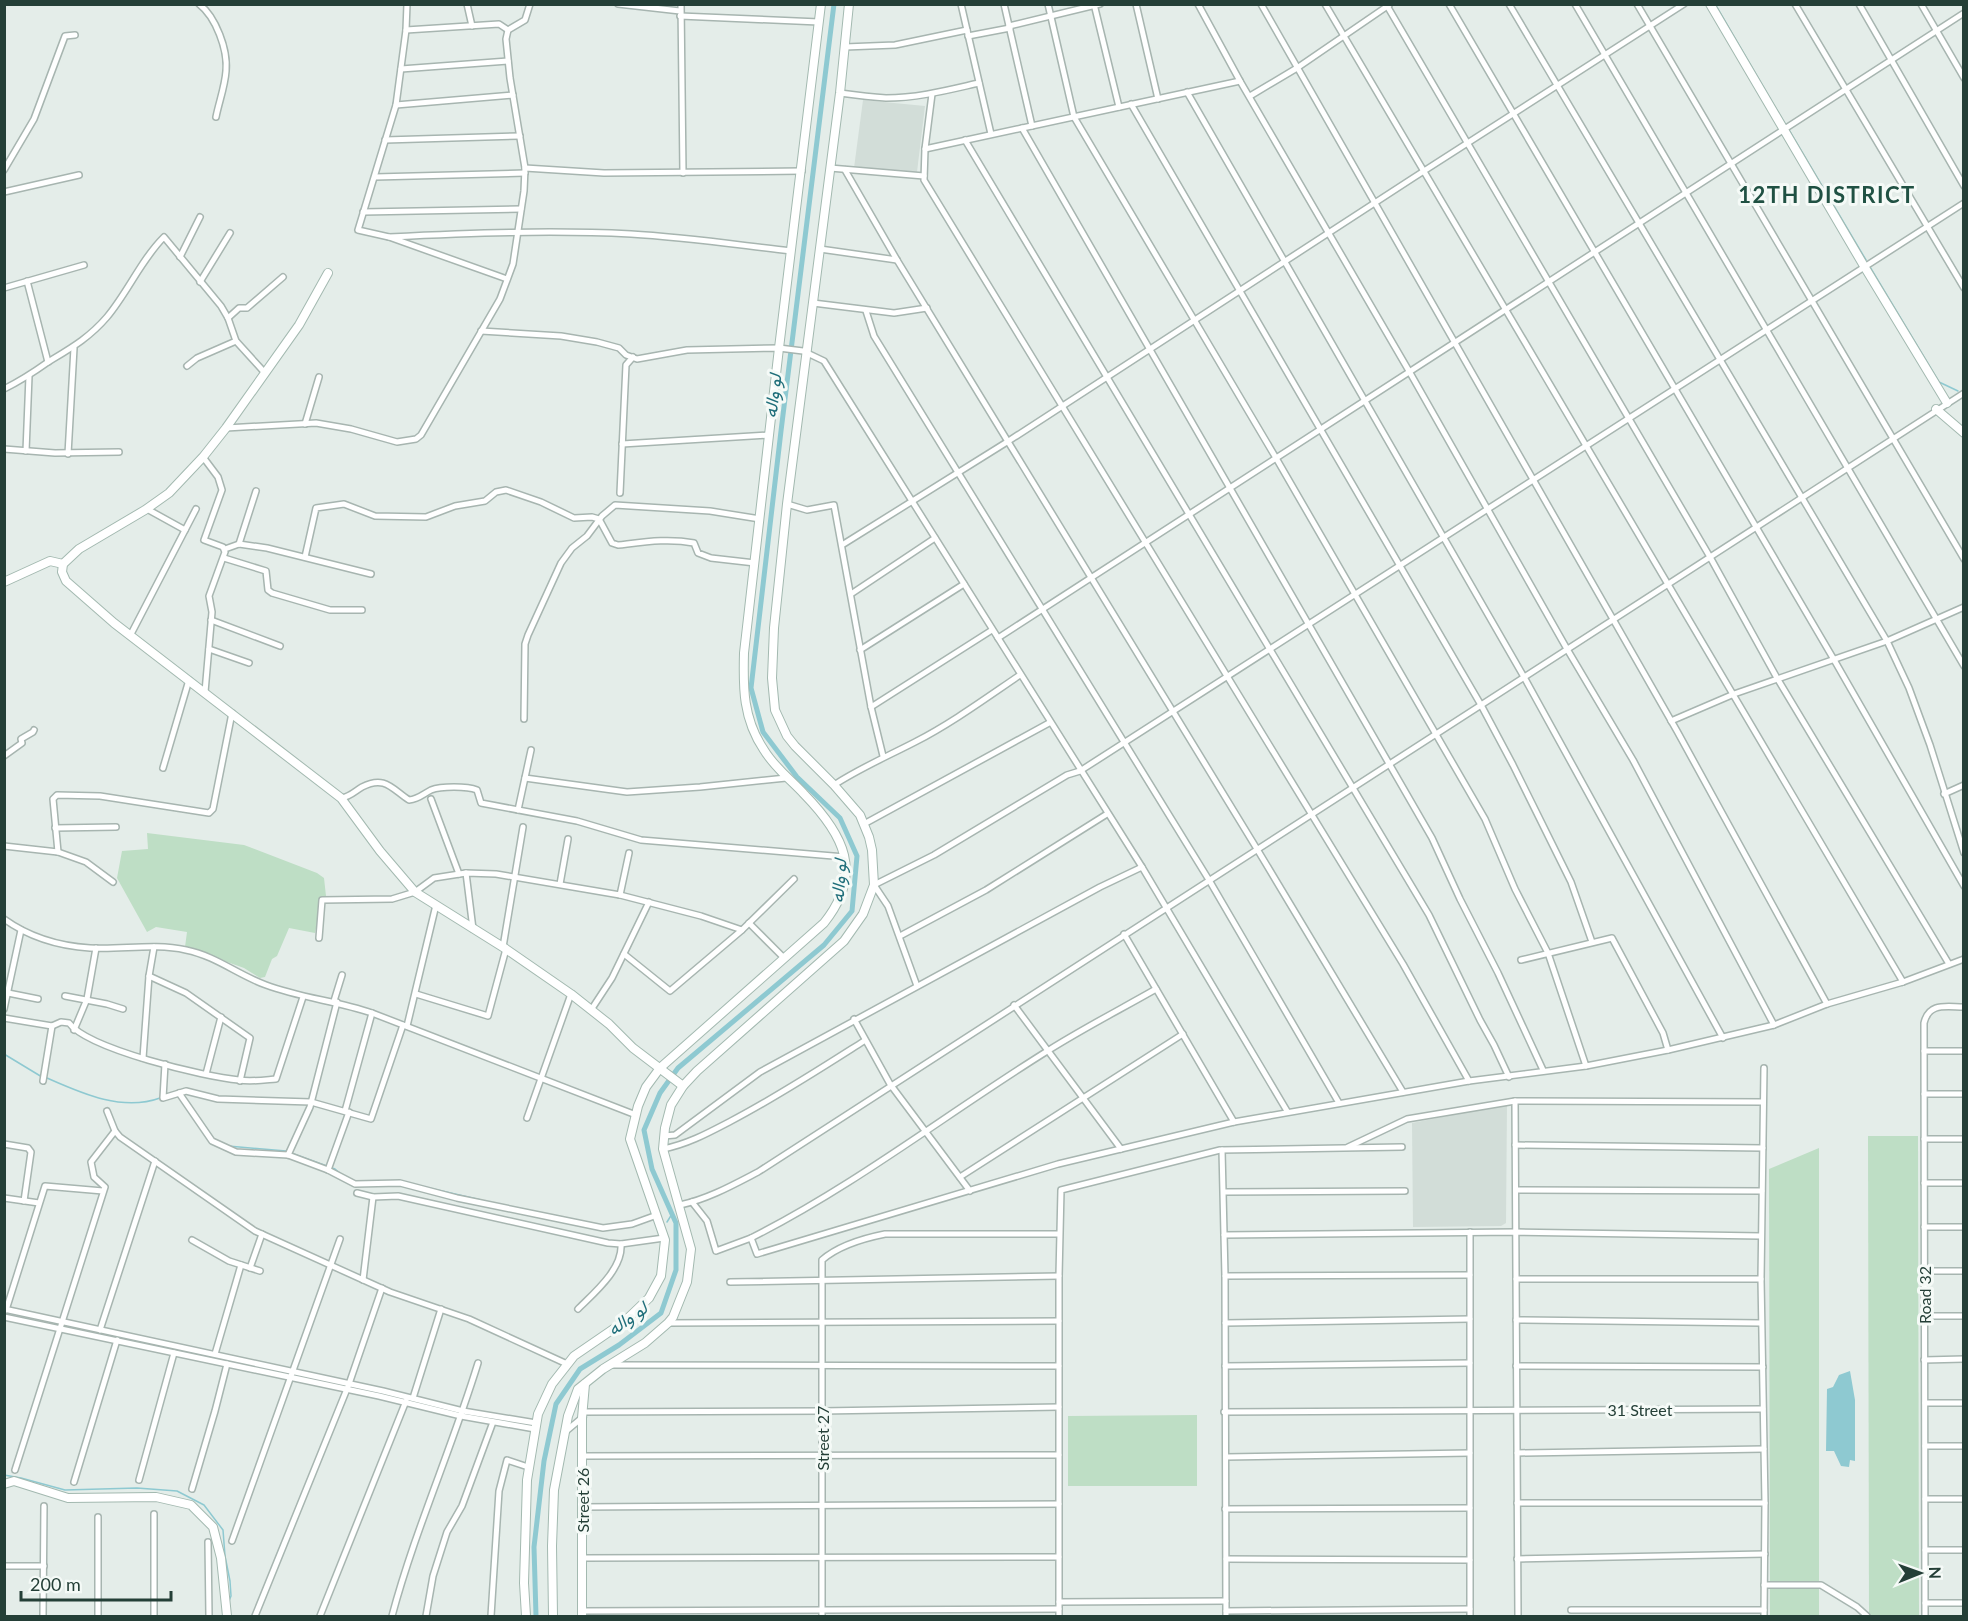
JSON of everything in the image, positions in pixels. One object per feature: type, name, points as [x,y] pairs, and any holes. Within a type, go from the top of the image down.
[{"type":"street","points":[[199,4],[217,23],[226,60],[226,71],[216,117]]},
{"type":"street","points":[[408,4],[396,105],[358,230],[389,237],[507,279]]},
{"type":"street","points":[[467,4],[471,26]]},
{"type":"street","points":[[508,30],[525,20],[530,4]]},
{"type":"street","points":[[618,4],[819,22]]},
{"type":"street","points":[[526,1617],[524,1583],[528,1467],[538,1414],[552,1384],[574,1356],[625,1321],[649,1298],[661,1276],[664,1238],[630,1139],[646,1086],[824,923],[836,909],[847,870],[838,836],[804,794],[786,778],[762,749],[749,720],[743,690],[744,652],[769,435],[782,348],[791,251],[821,4]]},
{"type":"street","points":[[553,1617],[554,1490],[568,1416],[578,1389],[609,1365],[645,1343],[668,1323],[673,1317],[687,1282],[691,1249],[663,1149],[671,1105],[681,1085],[844,941],[862,914],[874,885],[872,850],[864,824],[853,806],[795,746],[780,724],[774,703],[771,655],[805,352],[840,93],[849,4]]},
{"type":"street","points":[[961,4],[991,134]]},
{"type":"street","points":[[1004,4],[1032,126]]},
{"type":"street","points":[[1048,4],[1074,117],[1356,594],[1485,819],[1515,889],[1548,953],[1586,1066]]},
{"type":"street","points":[[1136,4],[1158,99]]},
{"type":"street","points":[[1198,4],[1567,650],[1633,760],[1774,1025]]},
{"type":"street","points":[[1261,4],[1671,721],[1827,1004]]},
{"type":"street","points":[[1325,4],[1903,982]]},
{"type":"street","points":[[1449,4],[1833,658],[1964,886]]},
{"type":"street","points":[[1509,4],[1887,641],[1909,688],[1930,745],[1964,853]]},
{"type":"street","points":[[1575,4],[1964,666]]},
{"type":"street","points":[[1637,4],[1964,559]]},
{"type":"street","points":[[842,545],[958,474],[1684,4]]},
{"type":"street","points":[[1710,4],[1863,266],[1947,403]]},
{"type":"street","points":[[1795,4],[1964,288]]},
{"type":"street","points":[[1858,4],[1964,186]]},
{"type":"street","points":[[1921,4],[1964,78]]},
{"type":"street","points":[[845,47],[895,45],[1009,27],[1096,5],[1119,107]]},
{"type":"street","points":[[1250,96],[1297,68],[1388,5],[1710,557],[1777,678],[1949,964]]},
{"type":"street","points":[[680,10],[683,173]]},
{"type":"street","points":[[998,638],[1964,13]]},
{"type":"street","points":[[406,30],[499,24],[508,30]]},
{"type":"street","points":[[226,428],[316,423],[351,429],[397,442],[416,440],[421,435],[500,299],[513,264],[525,171],[508,61],[508,30]]},
{"type":"street","points":[[4,170],[34,118],[65,36],[75,36]]},
{"type":"street","points":[[401,69],[508,61]]},
{"type":"street","points":[[925,149],[1240,81]]},
{"type":"street","points":[[840,93],[885,98],[932,94],[979,83]]},
{"type":"street","points":[[1187,92],[1524,677],[1723,1038]]},
{"type":"street","points":[[932,94],[925,149],[924,180],[1312,813],[1403,964],[1469,1081]]},
{"type":"street","points":[[396,105],[513,95]]},
{"type":"street","points":[[1131,104],[1481,705],[1571,882],[1593,942]]},
{"type":"street","points":[[1022,128],[1432,838],[1543,1070]]},
{"type":"street","points":[[385,140],[520,136]]},
{"type":"street","points":[[965,140],[1429,915],[1509,1077]]},
{"type":"street","points":[[830,168],[924,176]]},
{"type":"street","points":[[845,170],[1007,442],[1403,1092]]},
{"type":"street","points":[[375,177],[525,171],[683,173],[802,171]]},
{"type":"street","points":[[4,192],[79,175]]},
{"type":"street","points":[[874,885],[934,855],[1067,775],[1080,771],[1964,202]]},
{"type":"street","points":[[363,212],[521,209]]},
{"type":"street","points":[[180,257],[200,217]]},
{"type":"street","points":[[389,237],[519,231],[668,237],[791,251]]},
{"type":"street","points":[[200,282],[230,233]]},
{"type":"street","points":[[4,389],[74,348],[92,333],[108,316],[163,238],[166,238],[221,306],[228,318],[236,342],[265,373]]},
{"type":"street","points":[[820,249],[897,260]]},
{"type":"street","points":[[4,288],[84,265]]},
{"type":"street","points":[[327,273],[299,325],[203,457],[169,493],[147,509],[79,549],[63,564],[62,573],[66,581],[130,636],[341,798],[380,851],[415,892],[504,948],[571,994],[609,1024],[633,1048],[681,1085]]},
{"type":"street","points":[[228,318],[239,308],[247,308],[284,277]]},
{"type":"street","points":[[27,281],[48,362]]},
{"type":"street","points":[[813,303],[894,313],[927,308]]},
{"type":"street","points":[[866,310],[874,336],[1209,880],[1339,1103]]},
{"type":"street","points":[[481,331],[561,336],[597,342],[619,348],[626,355],[637,358],[687,350],[782,348],[805,352],[824,361],[914,502],[1049,723],[1142,867],[1287,1111]]},
{"type":"street","points":[[187,366],[197,358],[236,342]]},
{"type":"street","points":[[68,454],[74,348]]},
{"type":"street","points":[[620,494],[626,365],[633,357]]},
{"type":"street","points":[[26,451],[29,376]]},
{"type":"street","points":[[304,424],[319,377]]},
{"type":"street","points":[[680,1205],[693,1202],[758,1172],[890,1084],[1964,393]]},
{"type":"street","points":[[1936,409],[1964,433]]},
{"type":"street","points":[[622,444],[769,435]]},
{"type":"street","points":[[4,449],[68,454],[119,452]]},
{"type":"street","points":[[203,457],[218,477],[222,490],[204,540],[225,549],[239,544],[305,557],[371,574]]},
{"type":"street","points":[[305,557],[316,508],[344,504],[375,516],[426,517],[455,506],[485,501],[496,492],[506,490],[541,502],[574,518],[599,519],[612,543],[618,545],[680,540],[694,543],[698,553],[711,558],[755,562]]},
{"type":"street","points":[[239,544],[256,491]]},
{"type":"street","points":[[787,504],[807,510],[834,505],[871,707],[883,756]]},
{"type":"street","points":[[524,719],[525,644],[528,635],[561,563],[572,548],[587,536],[599,519],[615,505],[710,511],[760,519]]},
{"type":"street","points":[[147,509],[185,530]]},
{"type":"street","points":[[130,636],[196,509]]},
{"type":"street","points":[[851,594],[935,538]]},
{"type":"street","points":[[205,692],[212,612],[209,596],[224,558],[225,549]]},
{"type":"street","points":[[224,558],[266,571],[268,590],[272,593],[330,610],[362,610]]},
{"type":"street","points":[[4,582],[50,561],[63,564]]},
{"type":"street","points":[[860,650],[964,584]]},
{"type":"street","points":[[1671,721],[1777,678],[1887,641],[1964,607]]},
{"type":"street","points":[[211,620],[280,646]]},
{"type":"street","points":[[871,707],[992,630]]},
{"type":"street","points":[[209,649],[249,663]]},
{"type":"street","points":[[834,784],[970,709],[1020,675]]},
{"type":"street","points":[[163,768],[189,680]]},
{"type":"street","points":[[58,852],[53,799],[57,795],[100,796],[209,813],[213,809],[232,713]]},
{"type":"street","points":[[864,824],[1049,723]]},
{"type":"street","points":[[4,756],[22,743],[21,739],[34,730]]},
{"type":"street","points":[[518,810],[531,750]]},
{"type":"street","points":[[525,778],[627,792],[786,778]]},
{"type":"street","points":[[341,798],[374,783],[387,783],[409,800],[417,799],[433,789],[469,787],[477,790],[481,803],[577,821],[641,840],[845,856]]},
{"type":"street","points":[[1944,794],[1964,786]]},
{"type":"street","points":[[431,800],[459,874]]},
{"type":"street","points":[[900,936],[986,890],[1107,814]]},
{"type":"street","points":[[55,828],[116,827]]},
{"type":"street","points":[[416,994],[488,1016],[504,948],[523,827]]},
{"type":"street","points":[[560,884],[568,839]]},
{"type":"street","points":[[4,846],[58,852],[86,862],[113,882]]},
{"type":"street","points":[[620,895],[629,852]]},
{"type":"street","points":[[664,1136],[675,1135],[760,1072],[854,1019],[1100,887],[1142,867]]},
{"type":"street","points":[[319,938],[322,900],[392,899],[415,892],[434,878],[466,873],[496,874],[620,895],[701,916],[742,930]]},
{"type":"street","points":[[466,873],[473,929]]},
{"type":"street","points":[[624,954],[670,991],[742,930],[794,879]]},
{"type":"street","points":[[874,885],[888,906],[917,986]]},
{"type":"street","points":[[591,1010],[612,978],[650,902]]},
{"type":"street","points":[[165,1064],[163,1098],[186,1091],[218,1099],[222,1097],[311,1102],[371,1119],[416,994],[436,905]]},
{"type":"street","points":[[4,919],[45,941],[96,948],[154,947],[186,950],[212,958],[264,985],[303,997],[336,1002],[372,1013],[636,1115]]},
{"type":"street","points":[[749,923],[784,958]]},
{"type":"street","points":[[4,1009],[8,993],[7,982],[21,930]]},
{"type":"street","points":[[1124,934],[1234,1122]]},
{"type":"street","points":[[1521,960],[1612,938],[1663,1033],[1668,1050]]},
{"type":"street","points":[[143,1058],[149,976],[154,947]]},
{"type":"street","points":[[74,1030],[87,999],[96,948]]},
{"type":"street","points":[[751,1238],[757,1254],[1058,1164],[1234,1122],[1469,1081],[1586,1066],[1723,1038],[1799,1017],[1827,1004],[1903,982],[1964,959]]},
{"type":"street","points":[[288,1155],[306,1120],[342,975]]},
{"type":"street","points":[[149,976],[186,993],[250,1038],[240,1081]]},
{"type":"street","points":[[693,1202],[707,1221],[716,1251],[751,1238],[782,1222],[927,1132],[1049,1050],[1156,989]]},
{"type":"street","points":[[8,993],[38,999]]},
{"type":"street","points":[[527,1118],[571,994]]},
{"type":"street","points":[[64,996],[87,999],[123,1009]]},
{"type":"street","points":[[4,1018],[51,1026],[61,1022],[69,1023],[74,1030],[108,1048],[206,1074],[240,1081],[276,1079],[303,997]]},
{"type":"street","points":[[1014,1005],[1085,1097],[1121,1149]]},
{"type":"street","name":"Road 32","points":[[1925,1617],[1924,1051],[1926,1013],[1933,1008],[1964,1007]]},
{"type":"street","points":[[328,1170],[347,1112],[372,1013]]},
{"type":"street","points":[[206,1074],[221,1017]]},
{"type":"street","points":[[854,1019],[864,1041],[890,1084],[970,1191]]},
{"type":"street","points":[[43,1081],[51,1026]]},
{"type":"street","points":[[960,1177],[1183,1034]]},
{"type":"street","points":[[663,1149],[696,1139],[772,1100],[864,1041]]},
{"type":"street","points":[[1924,1051],[1964,1051]]},
{"type":"street","points":[[1571,1611],[1764,1613],[1765,1503],[1761,1236],[1764,1068]]},
{"type":"street","points":[[179,1093],[212,1142],[236,1152],[288,1155],[328,1170],[356,1184],[400,1183],[457,1198],[603,1227],[632,1224],[657,1215]]},
{"type":"street","points":[[1924,1094],[1964,1094]]},
{"type":"street","points":[[1347,1148],[1407,1119],[1515,1101],[1763,1102]]},
{"type":"street","points":[[1515,1101],[1518,1617]]},
{"type":"street","points":[[107,1111],[120,1137],[262,1234],[382,1288],[469,1319],[567,1364]]},
{"type":"street","points":[[15,1470],[105,1187],[94,1177],[91,1162],[115,1131]]},
{"type":"street","points":[[1924,1139],[1964,1139]]},
{"type":"street","points":[[4,1144],[28,1148],[31,1152],[24,1201]]},
{"type":"street","points":[[1515,1145],[1762,1148]]},
{"type":"street","points":[[1059,1617],[1060,1192],[1063,1188],[1222,1150],[1402,1147]]},
{"type":"street","points":[[1222,1150],[1226,1366],[1224,1412],[1226,1614],[1470,1609]]},
{"type":"street","points":[[100,1330],[154,1161]]},
{"type":"street","points":[[1924,1183],[1964,1183]]},
{"type":"street","points":[[5,1312],[45,1186],[103,1191]]},
{"type":"street","points":[[1515,1190],[1762,1191]]},
{"type":"street","points":[[1224,1192],[1406,1191]]},
{"type":"street","points":[[357,1193],[373,1197],[398,1196],[608,1243],[621,1244],[664,1238]]},
{"type":"street","points":[[363,1280],[373,1197]]},
{"type":"street","points":[[4,1198],[39,1203]]},
{"type":"street","points":[[1924,1227],[1964,1227]]},
{"type":"street","points":[[1470,1232],[1470,1617]]},
{"type":"street","points":[[1224,1235],[1516,1232],[1761,1236]]},
{"type":"street","points":[[250,1268],[262,1234]]},
{"type":"street","name":"Street 27","points":[[822,1614],[822,1260],[828,1255],[873,1236],[885,1234],[1059,1234]]},
{"type":"street","points":[[232,1541],[340,1239]]},
{"type":"street","points":[[192,1240],[229,1261],[260,1271]]},
{"type":"street","points":[[578,1309],[614,1267],[621,1244]]},
{"type":"street","points":[[215,1354],[241,1265]]},
{"type":"street","points":[[1924,1271],[1964,1271]]},
{"type":"street","points":[[1225,1276],[1470,1275]]},
{"type":"street","points":[[730,1282],[1059,1276]]},
{"type":"street","points":[[1516,1279],[1761,1279]]},
{"type":"street","points":[[255,1617],[348,1387],[382,1288]]},
{"type":"street","points":[[320,1617],[409,1399],[441,1309]]},
{"type":"street","points":[[5,1312],[62,1321],[215,1354],[291,1375]]},
{"type":"street","points":[[5,1312],[60,1329],[409,1399],[493,1422],[535,1426]]},
{"type":"street","points":[[1924,1317],[1964,1316]]},
{"type":"street","points":[[1225,1323],[1470,1319]]},
{"type":"street","points":[[1516,1320],[1761,1323]]},
{"type":"street","points":[[668,1323],[1059,1321]]},
{"type":"street","points":[[74,1482],[117,1340]]},
{"type":"street","points":[[139,1479],[174,1353]]},
{"type":"street","points":[[1924,1360],[1964,1359]]},
{"type":"street","points":[[392,1617],[405,1567],[462,1414],[478,1363]]},
{"type":"street","points":[[1226,1366],[1470,1363]]},
{"type":"street","points":[[192,1489],[227,1364]]},
{"type":"street","points":[[609,1365],[1059,1366]]},
{"type":"street","points":[[1516,1366],[1762,1367]]},
{"type":"street","name":"Street 26","points":[[582,1614],[582,1456],[585,1384]]},
{"type":"street","points":[[1925,1403],[1964,1403]]},
{"type":"street","points":[[565,1432],[584,1414],[1059,1407]]},
{"type":"street","name":"31 Street","points":[[1224,1412],[1763,1409]]},
{"type":"street","points":[[462,1414],[535,1426]]},
{"type":"street","points":[[426,1617],[433,1576],[447,1532],[462,1506],[493,1422]]},
{"type":"street","points":[[1925,1446],[1964,1446]]},
{"type":"street","points":[[1517,1453],[1764,1449]]},
{"type":"street","points":[[1226,1457],[1470,1453]]},
{"type":"street","points":[[582,1456],[1059,1455]]},
{"type":"street","points":[[490,1617],[499,1491],[507,1460],[528,1467]]},
{"type":"street","points":[[4,1484],[14,1481],[68,1498],[156,1497],[191,1505],[213,1527],[221,1557],[227,1617]]},
{"type":"street","points":[[1925,1499],[1964,1499]]},
{"type":"street","points":[[1517,1503],[1765,1503]]},
{"type":"street","points":[[582,1507],[1059,1504]]},
{"type":"street","points":[[44,1506],[44,1617]]},
{"type":"street","points":[[1225,1509],[1470,1508]]},
{"type":"street","points":[[154,1514],[154,1617]]},
{"type":"street","points":[[98,1617],[99,1517]]},
{"type":"street","points":[[208,1542],[209,1617]]},
{"type":"street","points":[[1925,1550],[1964,1550]]},
{"type":"street","points":[[1517,1559],[1765,1554]]},
{"type":"street","points":[[582,1558],[1059,1557]]},
{"type":"street","points":[[1226,1559],[1470,1560]]},
{"type":"street","points":[[4,1566],[44,1566]]},
{"type":"street","points":[[1764,1585],[1821,1584],[1857,1607],[1868,1617]]},
{"type":"street","points":[[582,1614],[822,1614],[1226,1601]]},
{"type":"street","points":[[1925,1603],[1964,1603]]},
{"type":"shaded area","points":[[863,100],[925,106],[917,172],[854,168]]},
{"type":"shaded area","points":[[1507,1104],[1506,1223],[1501,1226],[1413,1227],[1412,1123]]},
{"type":"green space","points":[[147,833],[244,845],[317,873],[324,878],[326,896],[319,899],[315,933],[289,928],[265,977],[260,978],[244,968],[185,947],[187,932],[156,927],[147,932],[117,878],[122,851],[148,849]]},
{"type":"green space","points":[[1868,1136],[1918,1136],[1919,1616],[1869,1616]]},
{"type":"green space","points":[[1819,1148],[1819,1616],[1770,1616],[1769,1169]]},
{"type":"green space","points":[[1197,1415],[1197,1486],[1068,1486],[1068,1416]]},
{"type":"water","points":[[1850,1371],[1855,1400],[1855,1461],[1850,1460],[1849,1467],[1841,1466],[1834,1451],[1826,1451],[1827,1389],[1833,1387],[1839,1375]]},
{"type":"waterway","name":"لو واله","points":[[536,1616],[534,1547],[544,1461],[556,1404],[580,1369],[619,1345],[661,1313],[676,1270],[676,1223],[652,1169],[644,1130],[660,1093],[678,1068],[824,945],[852,911],[857,856],[840,818],[797,777],[763,732],[751,688],[834,4]]},
{"type":"waterway","points":[[1715,4],[1785,124]]},
{"type":"waterway","points":[[1789,130],[1866,260]]},
{"type":"waterway","points":[[1870,267],[1939,382],[1958,391]]},
{"type":"waterway","points":[[4,1054],[42,1077]]},
{"type":"waterway","points":[[47,1078],[88,1095],[117,1102],[146,1102],[160,1098]]},
{"type":"waterway","points":[[228,1146],[286,1151]]},
{"type":"waterway","points":[[291,1153],[335,1169],[341,1174]]},
{"type":"waterway","points":[[354,1181],[364,1181]]},
{"type":"waterway","points":[[416,1185],[481,1200]]},
{"type":"waterway","name":"لو واله","points":[[667,1222],[672,1214]]},
{"type":"waterway","points":[[4,1475],[65,1490],[137,1488],[177,1491],[204,1505],[223,1530],[230,1581],[229,1601]]},
{"type":"district","name":"12TH DISTRICT","points":[[1827,194]]}]
